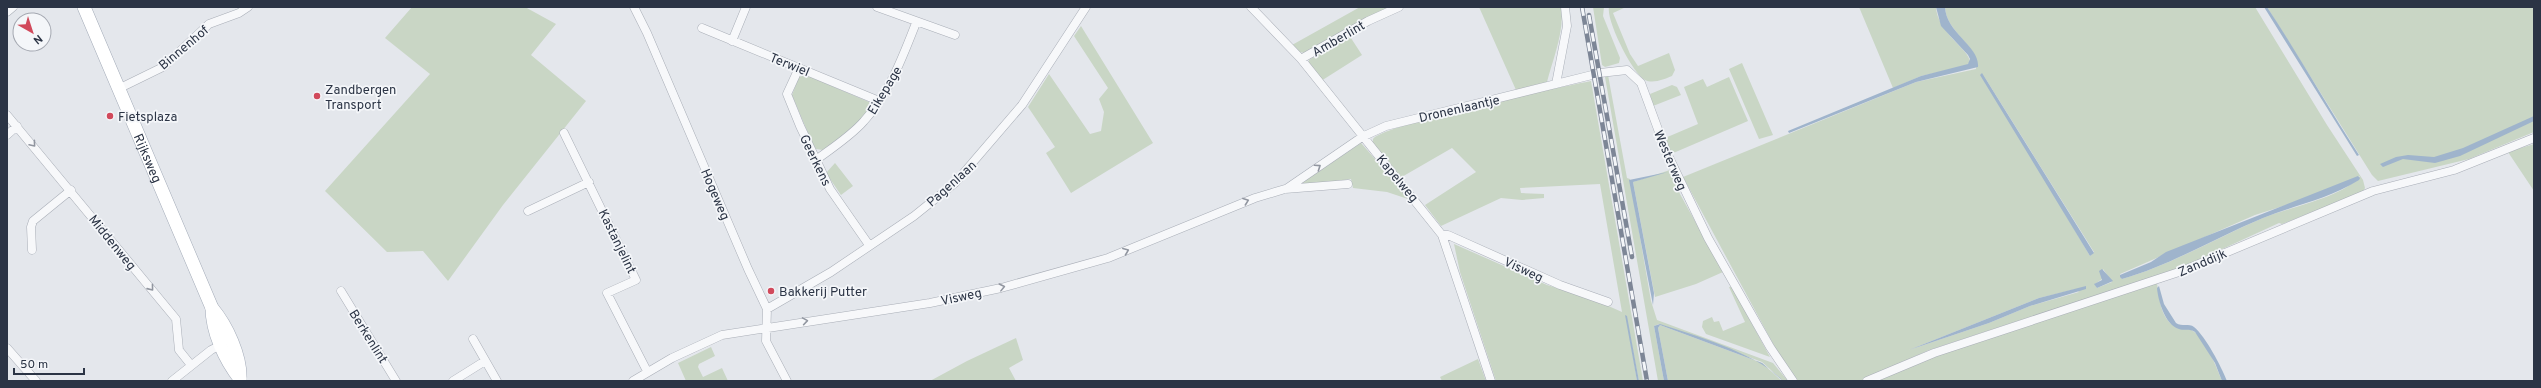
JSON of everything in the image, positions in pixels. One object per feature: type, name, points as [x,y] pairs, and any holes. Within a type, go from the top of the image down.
[{"type":"main road","name":"Rijksweg","points":[[84,7],[212,308],[220,318],[226,343],[240,366],[240,380]]},
{"type":"street","points":[[7,12],[13,7]]},
{"type":"street","name":"Binnenhof","points":[[118,89],[163,66],[210,24],[239,13],[248,7]]},
{"type":"street","name":"Hogeweg","points":[[634,7],[647,32],[748,269],[767,309],[766,341],[787,381]]},
{"type":"street","points":[[732,41],[746,7]]},
{"type":"street","points":[[877,7],[916,23],[955,35]]},
{"type":"street","name":"Pagenlaan","points":[[767,309],[831,272],[914,216],[955,183],[986,150],[1022,105],[1086,7]]},
{"type":"street","name":"Kapelweg","points":[[1251,7],[1300,60],[1442,234],[1491,381]]},
{"type":"street","name":"Amberlint","points":[[1300,60],[1368,21],[1399,7]]},
{"type":"street","points":[[1556,84],[1567,31],[1565,7]]},
{"type":"street","name":"Eikepage","points":[[816,160],[864,121],[900,64],[916,23]]},
{"type":"street","name":"Terwiel","points":[[702,28],[878,101]]},
{"type":"street","name":"Geerkens","points":[[799,68],[787,94],[830,189],[869,246]]},
{"type":"street","name":"Westerweg","points":[[1556,84],[1621,69],[1630,71],[1638,78],[1666,151],[1698,219],[1770,347],[1793,381]]},
{"type":"street","name":"Dronenlaantje","points":[[1362,137],[1400,122],[1556,84]]},
{"type":"street","name":"Middenweg","points":[[7,115],[71,190],[176,319],[179,350],[191,365]]},
{"type":"street","points":[[7,135],[17,126]]},
{"type":"street","name":"Kastanjelint","points":[[564,133],[636,280],[607,294],[647,371]]},
{"type":"street","name":"Visweg","points":[[1285,189],[1362,137]]},
{"type":"street","name":"Zanddijk","points":[[1868,381],[1947,348],[2182,271],[2373,190],[2454,170],[2534,138]]},
{"type":"street","points":[[528,211],[588,182]]},
{"type":"street","name":"Visweg","points":[[633,381],[647,371],[715,338],[766,328],[930,303],[1001,288],[1086,265],[1202,218],[1285,189],[1348,184]]},
{"type":"street","points":[[32,250],[30,227],[33,221],[71,190]]},
{"type":"street","name":"Visweg","points":[[1442,234],[1448,235],[1560,286],[1608,302]]},
{"type":"street","name":"Berkenlint","points":[[341,292],[396,381]]},
{"type":"street","points":[[473,339],[497,381]]},
{"type":"street","points":[[172,381],[191,365],[226,343]]},
{"type":"street","points":[[7,348],[34,380]]},
{"type":"street","points":[[453,381],[485,360]]},
{"type":"green space","points":[[412,7],[525,7],[556,24],[531,55],[586,101],[503,205],[448,281],[423,251],[387,252],[325,191],[430,74],[385,38]]},
{"type":"green space","points":[[1360,7],[1393,7],[1307,53],[1298,52],[1292,45]]},
{"type":"green space","points":[[1479,7],[1561,7],[1562,16],[1560,35],[1547,82],[1516,90]]},
{"type":"green space","points":[[1593,7],[1604,7],[1603,16],[1620,58],[1619,63],[1605,67],[1602,65]]},
{"type":"green space","points":[[1609,7],[1626,7],[1613,13],[1630,54],[1638,66],[1669,53],[1675,70],[1672,76],[1659,81],[1648,81],[1640,76],[1628,58],[1616,35],[1609,14]]},
{"type":"green space","points":[[1859,7],[1936,7],[1942,24],[1969,57],[1970,62],[1966,66],[1921,76],[1893,88]]},
{"type":"green space","points":[[1945,7],[2255,7],[2327,125],[2363,180],[2365,188],[2363,192],[2282,224],[2279,223],[2181,268],[1929,350],[1860,381],[1798,381],[1777,351],[1683,177],[1916,82],[1976,69],[1976,60],[1973,52],[1956,31],[1947,16]],"holes":[[[1982,73],[2094,252],[2090,256]],[[2360,176],[2352,183],[2329,196],[2263,218],[2176,259],[2122,279],[2120,274],[2255,215],[2308,198]],[[2103,269],[2112,282],[2097,288],[2095,284],[2102,279]],[[2076,289],[2079,292],[2030,306],[1989,323],[1909,350],[2039,298]]]},
{"type":"green space","points":[[2267,7],[2534,7],[2534,132],[2469,159],[2378,181],[2372,175]]},
{"type":"green space","points":[[1081,26],[1153,143],[1071,193],[1046,153],[1055,147],[1028,107],[1049,74],[1090,134],[1101,131],[1104,112],[1099,99],[1108,88],[1074,36]]},
{"type":"green space","points":[[1349,35],[1362,55],[1321,81],[1309,64],[1309,60]]},
{"type":"green space","points":[[1742,63],[1773,135],[1759,139],[1729,69]]},
{"type":"green space","points":[[806,75],[869,102],[871,109],[856,126],[823,150],[816,149],[813,145],[792,95],[799,77]]},
{"type":"green space","points":[[1608,75],[1627,178],[1630,179],[1651,301],[1657,320],[1773,363],[1788,381],[1783,381],[1762,362],[1659,324],[1654,326],[1664,381],[1658,381],[1605,77]]},
{"type":"green space","points":[[1729,77],[1748,121],[1671,154],[1665,138],[1698,124],[1684,87],[1703,79],[1707,87]]},
{"type":"green space","points":[[1591,81],[1643,381],[1639,381],[1626,315],[1637,381],[1496,381],[1460,272],[1454,244],[1547,285],[1588,297],[1622,312],[1600,184],[1520,188],[1521,193],[1544,194],[1544,198],[1522,200],[1501,198],[1441,226],[1425,205],[1476,172],[1452,148],[1400,178],[1373,145],[1373,139],[1384,132],[1407,124],[1512,98]]},
{"type":"green space","points":[[1672,85],[1677,87],[1681,95],[1653,106],[1650,94]]},
{"type":"green space","points":[[1361,143],[1411,200],[1387,192],[1353,188],[1351,179],[1297,186]]},
{"type":"green space","points":[[2534,144],[2534,191],[2508,152]]},
{"type":"green space","points":[[835,163],[853,186],[841,195],[826,173]]},
{"type":"green space","points":[[1670,170],[1680,194],[1723,272],[1696,284],[1655,297],[1633,182]]},
{"type":"green space","points":[[2157,283],[2161,306],[2166,318],[2175,326],[2193,331],[2202,340],[2222,381],[1876,381],[1945,353]]},
{"type":"green space","points":[[1729,287],[1732,287],[1770,357],[1706,334],[1702,327],[1703,321],[1712,317],[1714,322],[1719,321],[1723,331],[1745,322]]},
{"type":"green space","points":[[1660,325],[1762,363],[1782,381],[1668,381],[1658,328]]},
{"type":"green space","points":[[1016,338],[1023,360],[1009,368],[1016,381],[930,381],[967,361]]},
{"type":"green space","points":[[711,347],[715,356],[699,364],[698,367],[703,377],[722,368],[728,381],[686,381],[678,363]]},
{"type":"green space","points":[[1478,359],[1486,381],[1442,381],[1440,377]]},
{"type":"water","points":[[1936,7],[1945,7],[1947,16],[1956,32],[1974,52],[1978,67],[1916,82],[1789,133],[1788,131],[1921,76],[1968,64],[1970,59],[1968,55],[1941,26]]},
{"type":"water","points":[[2264,7],[2267,7],[2279,25],[2359,155],[2357,156]]},
{"type":"water","points":[[1982,73],[2094,253],[2090,256],[1980,75]]},
{"type":"water","points":[[2534,116],[2534,121],[2460,156],[2435,163],[2403,159],[2383,167],[2380,164],[2396,157],[2408,155],[2434,157],[2463,148]]},
{"type":"water","points":[[1668,172],[1633,182],[1654,293],[1653,305],[1629,180]]},
{"type":"water","points":[[2358,176],[2360,178],[2359,180],[2348,187],[2324,197],[2275,213],[2158,266],[2122,279],[2120,277],[2120,275],[2151,262],[2166,252]]},
{"type":"water","points":[[2102,269],[2113,281],[2097,288],[2094,284],[2102,280],[2099,271]]},
{"type":"water","points":[[2086,286],[2086,289],[2030,306],[1989,323],[1909,350],[2039,298]]},
{"type":"water","points":[[2159,286],[2164,304],[2176,323],[2192,326],[2199,332],[2213,352],[2227,381],[2222,381],[2215,363],[2195,332],[2191,330],[2179,329],[2170,323],[2163,312],[2159,299],[2157,288]]},
{"type":"water","points":[[1625,315],[1627,316],[1639,381],[1637,381]]},
{"type":"water","points":[[1660,324],[1725,346],[1754,360],[1660,325],[1658,328],[1668,381],[1664,381],[1654,326]]},
{"type":"water","points":[[1754,360],[1762,363],[1770,370],[1758,362]]},
{"type":"railway","points":[[1582,7],[1647,381]]},
{"type":"railway","points":[[1589,15],[1632,257]]},
{"type":"place","name":"Zandbergen Transport","points":[[317,96]]},
{"type":"place","name":"Fietsplaza","points":[[110,116]]},
{"type":"place","name":"Bakkerij Putter","points":[[771,291]]}]
